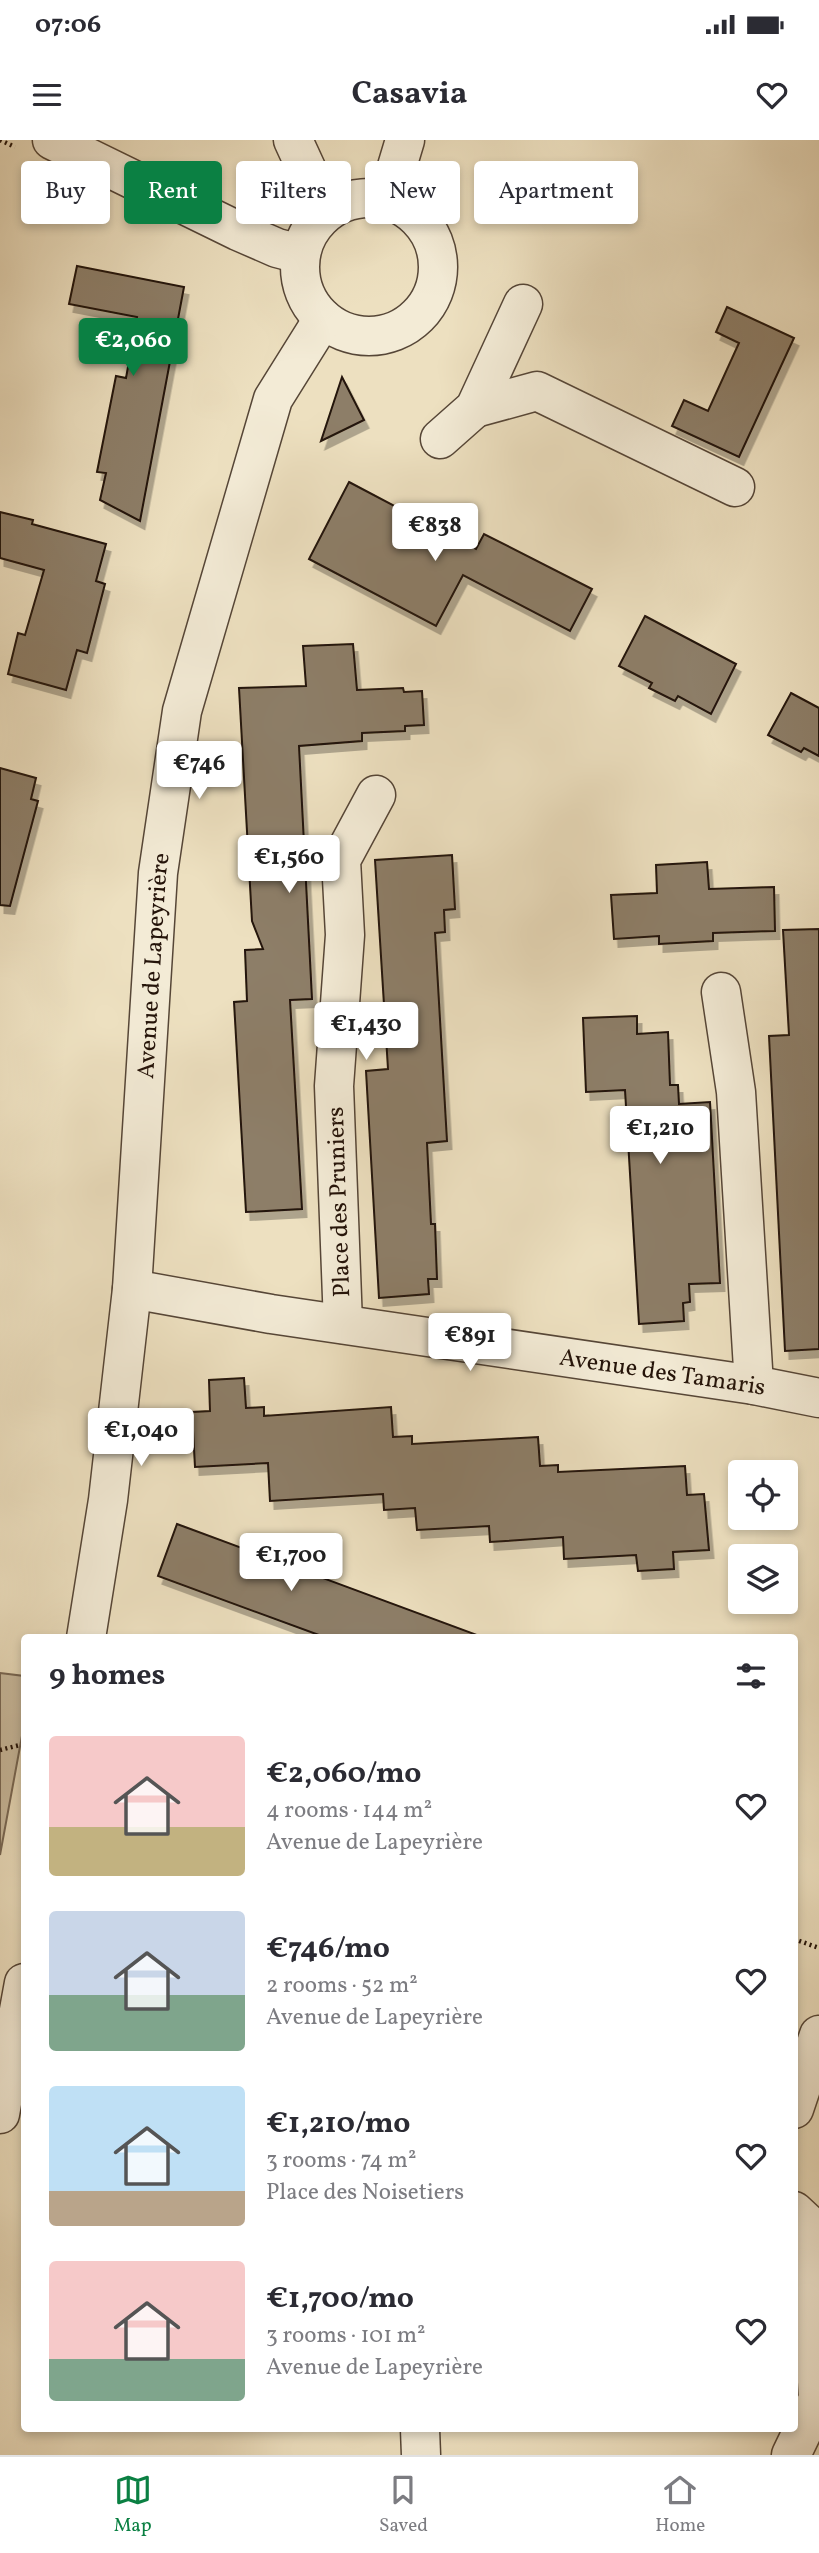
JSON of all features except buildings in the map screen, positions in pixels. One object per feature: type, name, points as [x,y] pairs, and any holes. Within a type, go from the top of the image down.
[{"type":"street","points":[[52,140],[238,231],[277,248],[300,254]]},
{"type":"street","points":[[293,140],[303,161]]},
{"type":"street","points":[[399,161],[405,140]]},
{"type":"street","points":[[314,224],[300,254],[299,272],[303,289],[311,306],[323,319],[340,330],[359,336],[398,330],[416,318],[429,302],[436,282],[438,261],[433,240],[423,224]]},
{"type":"street","points":[[440,439],[475,408],[523,304]]},
{"type":"street","name":"Avenue de Lapeyrière","points":[[87,1634],[108,1500],[132,1289],[158,873],[182,711],[273,399],[323,319]]},
{"type":"street","points":[[475,408],[537,391],[735,487]]},
{"type":"street","name":"Place des Pruniers","points":[[343,1324],[334,1086],[345,935],[341,860],[376,795]]},
{"type":"street","points":[[721,992],[736,1092],[754,1385]]},
{"type":"street","name":"Avenue des Tamaris","points":[[132,1289],[271,1314],[754,1385],[819,1398]]},
{"type":"street","points":[[0,2114],[21,1999]]},
{"type":"street","points":[[798,2097],[819,2035]]},
{"type":"street","points":[[798,2119],[819,2127]]},
{"type":"street","points":[[791,2455],[818,2399],[808,2224],[798,2215]]},
{"type":"street","points":[[420,2432],[421,2455]]},
{"type":"path","points":[[0,1750],[21,1745]]},
{"type":"path","points":[[798,1940],[819,1948]]},
{"type":"shaded area","points":[[0,1673],[21,1676],[21,1741],[0,1855]]}]
